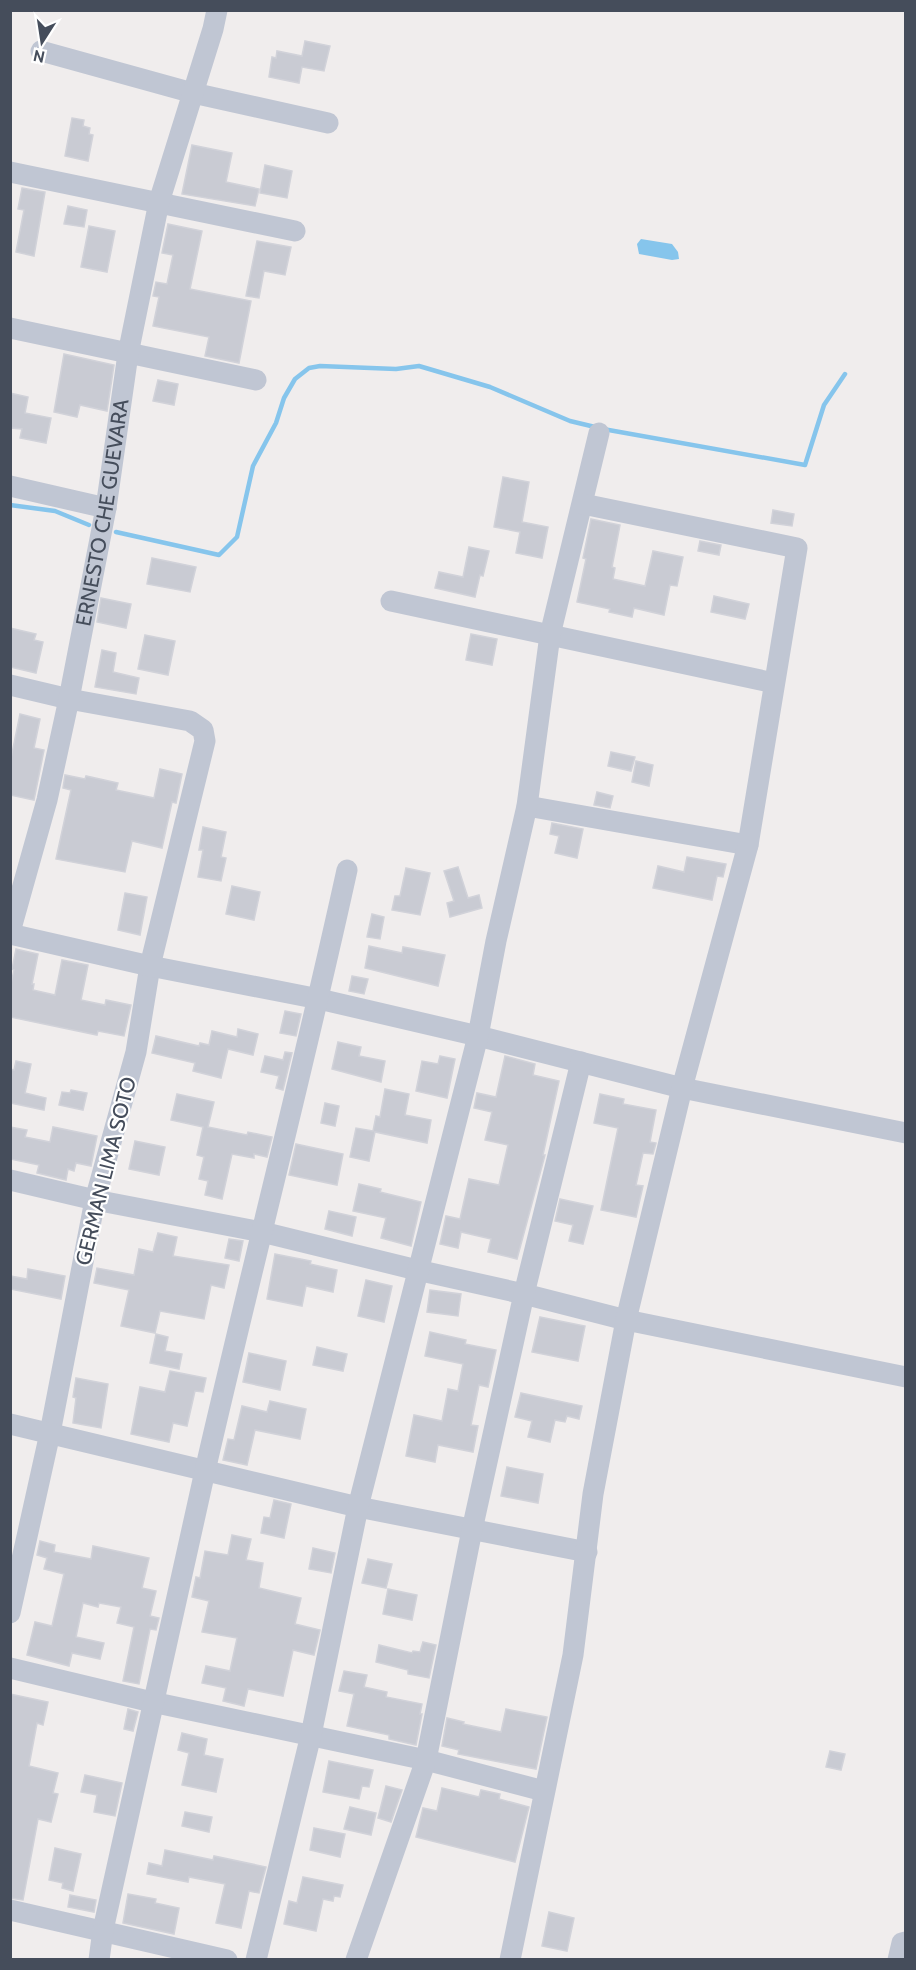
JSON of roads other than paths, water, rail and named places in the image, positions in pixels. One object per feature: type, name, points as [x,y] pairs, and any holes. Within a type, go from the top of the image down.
[{"type":"street","name":"ERNESTO CHE GUEVARA","points":[[10,933],[47,800],[69,699],[106,508],[128,354],[159,202],[217,10]]},
{"type":"street","points":[[41,51],[193,93],[328,123]]},
{"type":"street","points":[[10,172],[295,231]]},
{"type":"street","points":[[10,328],[256,380]]},
{"type":"street","points":[[256,1959],[311,1735],[358,1507],[478,1036],[526,806],[550,635],[599,433]]},
{"type":"street","points":[[10,486],[106,508]]},
{"type":"street","points":[[510,1959],[573,1655],[593,1494],[626,1320],[682,1088],[748,845],[797,548],[583,504]]},
{"type":"street","points":[[391,601],[774,683]]},
{"type":"street","points":[[10,685],[69,699]]},
{"type":"street","name":"GERMAN LIMA SOTO","points":[[10,1612],[50,1433],[95,1200],[136,1052],[150,966],[205,741],[203,730],[190,721],[69,699]]},
{"type":"street","points":[[526,806],[748,845]]},
{"type":"street","points":[[99,1959],[103,1930],[152,1702],[319,999],[347,870]]},
{"type":"street","points":[[10,933],[150,966],[319,999],[478,1036],[682,1088],[906,1133]]},
{"type":"street","points":[[356,1959],[426,1760],[472,1530],[524,1294],[581,1062]]},
{"type":"street","points":[[10,1180],[95,1200],[262,1232],[626,1320],[906,1377]]},
{"type":"street","points":[[10,1424],[358,1507],[586,1551]]},
{"type":"street","points":[[10,1668],[152,1702],[426,1760],[544,1791]]},
{"type":"street","points":[[10,1910],[227,1959]]},
{"type":"street","points":[[898,1959],[902,1943],[906,1942]]},
{"type":"water","points":[[641,239],[672,244],[678,252],[679,259],[672,260],[639,254],[637,244]]},
{"type":"waterway","points":[[116,532],[219,555],[237,537],[253,466],[276,423],[284,398],[295,379],[309,368],[320,366],[396,369],[419,366],[490,387],[570,421],[595,427]]},
{"type":"waterway","points":[[603,429],[805,465],[824,405],[845,374]]},
{"type":"waterway","points":[[10,505],[55,511],[89,525]]}]
